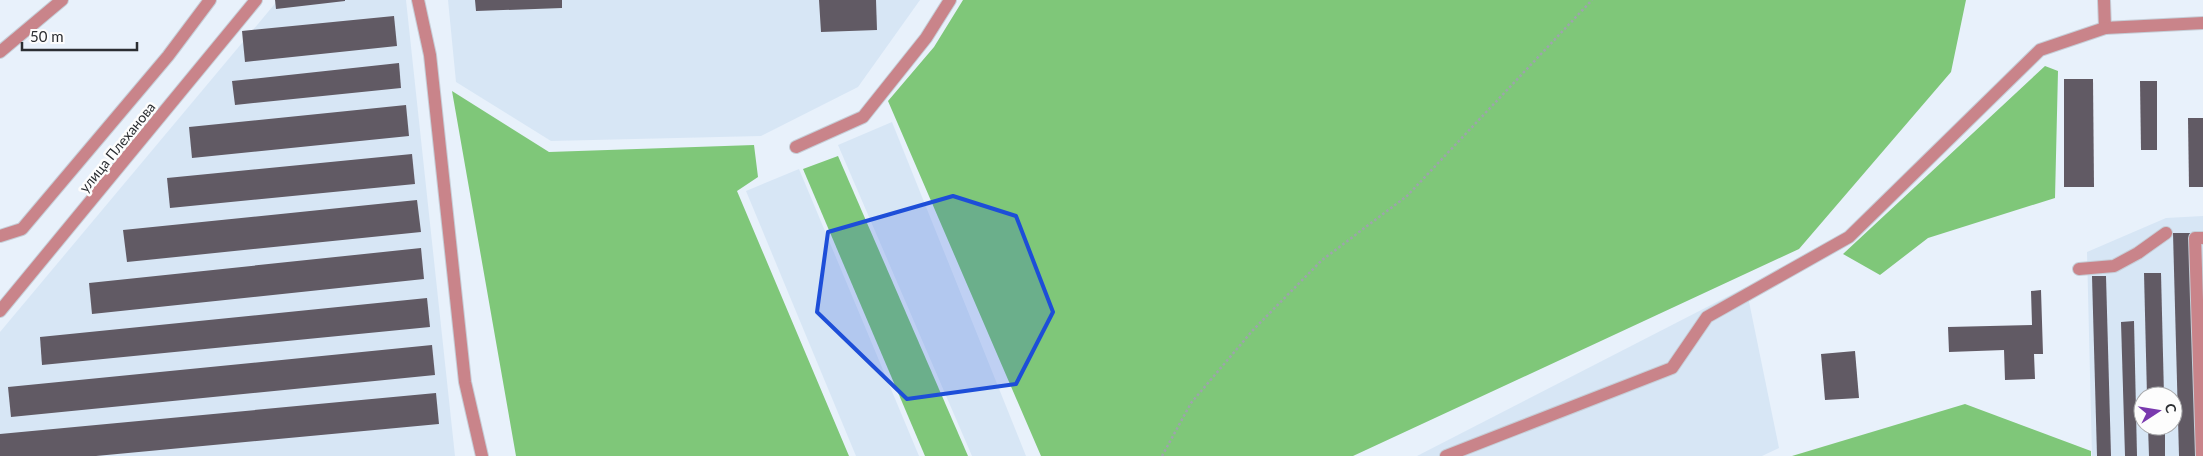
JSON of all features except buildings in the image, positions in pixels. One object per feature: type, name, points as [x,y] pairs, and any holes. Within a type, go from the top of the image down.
[{"type":"street","points":[[0,52],[62,0]]},
{"type":"street","points":[[0,236],[22,230],[168,56],[210,0]]},
{"type":"street","name":"улица Плеханова","points":[[0,311],[5,297],[256,0]]},
{"type":"street","points":[[418,0],[430,56],[465,382],[482,456]]},
{"type":"street","points":[[796,147],[863,117],[926,38],[950,0]]},
{"type":"street","points":[[2104,0],[2105,28]]},
{"type":"street","points":[[1446,456],[1672,368],[1707,317],[1849,237],[2040,50],[2105,28],[2203,23]]},
{"type":"street","points":[[2079,270],[2114,266],[2138,253],[2166,232]]},
{"type":"street","points":[[2202,456],[2195,238],[2203,238]]},
{"type":"path","points":[[1162,456],[1191,403],[1253,330],[1322,260],[1407,196],[1592,0]]},
{"type":"highlighted area","points":[[953,196],[1016,216],[1053,312],[1016,384],[907,399],[817,312],[828,232]]},
{"type":"shaded area","points":[[278,0],[406,0],[455,456],[0,456],[0,332]]},
{"type":"shaded area","points":[[448,0],[920,0],[858,87],[761,136],[551,141],[456,82]]},
{"type":"shaded area","points":[[892,122],[1026,456],[972,456],[838,145]]},
{"type":"shaded area","points":[[799,169],[919,456],[856,456],[746,191]]},
{"type":"shaded area","points":[[2203,216],[2203,456],[2092,456],[2087,252],[2166,218]]},
{"type":"shaded area","points":[[1746,287],[1779,448],[1762,456],[1417,456]]},
{"type":"green space","points":[[963,0],[1966,0],[1951,72],[1799,249],[1353,456],[1041,456],[888,101],[934,47]]},
{"type":"green space","points":[[2045,66],[2058,71],[2055,198],[1928,238],[1880,275],[1843,254]]},
{"type":"green space","points":[[452,91],[549,152],[754,145],[758,177],[737,191],[849,456],[516,456]]},
{"type":"green space","points":[[838,156],[968,456],[925,456],[803,169]]},
{"type":"green space","points":[[1965,404],[2091,451],[2091,456],[1792,456]]}]
